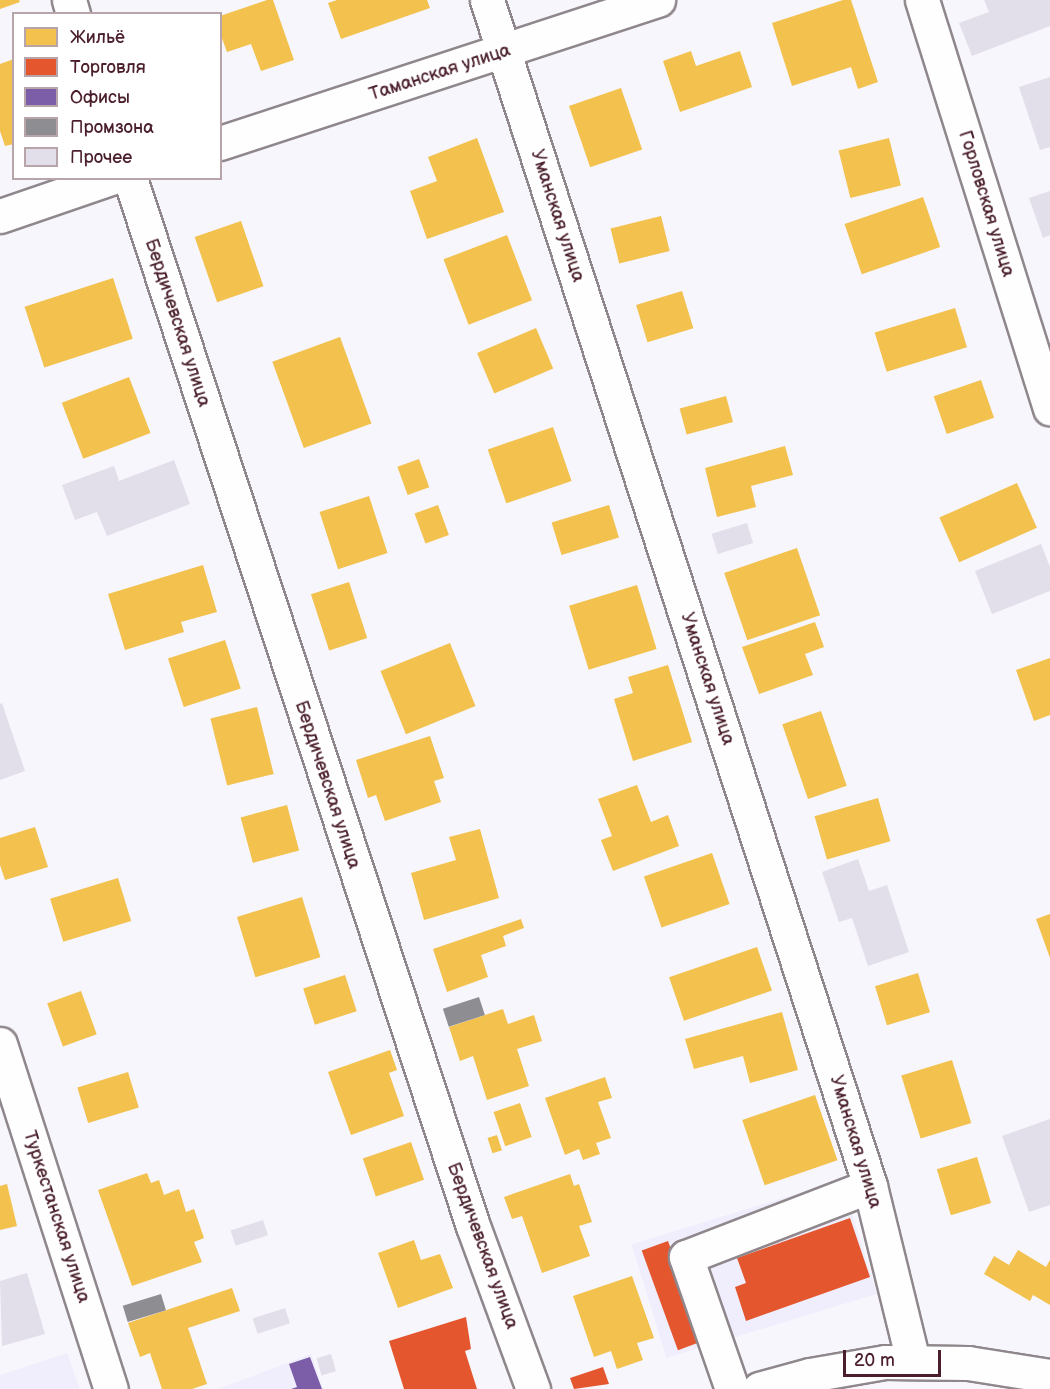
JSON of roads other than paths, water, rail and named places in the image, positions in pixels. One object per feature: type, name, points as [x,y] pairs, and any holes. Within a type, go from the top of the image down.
[{"type":"street","name":"Уманская улица","points":[[487,0],[870,1186],[913,1361]]},
{"type":"street","name":"Таманская улица","points":[[222,142],[504,53],[658,0]]},
{"type":"street","name":"Горловская улица","points":[[922,0],[1050,408]]},
{"type":"street","points":[[0,216],[105,180]]},
{"type":"street","name":"Бердичевская улица","points":[[131,180],[473,1226],[533,1389]]},
{"type":"street","name":"Туркестанская улица","points":[[0,1044],[111,1389]]},
{"type":"street","points":[[732,1389],[686,1257],[870,1186]]},
{"type":"street","points":[[759,1389],[859,1365],[913,1361],[1002,1367],[1050,1376]]}]
